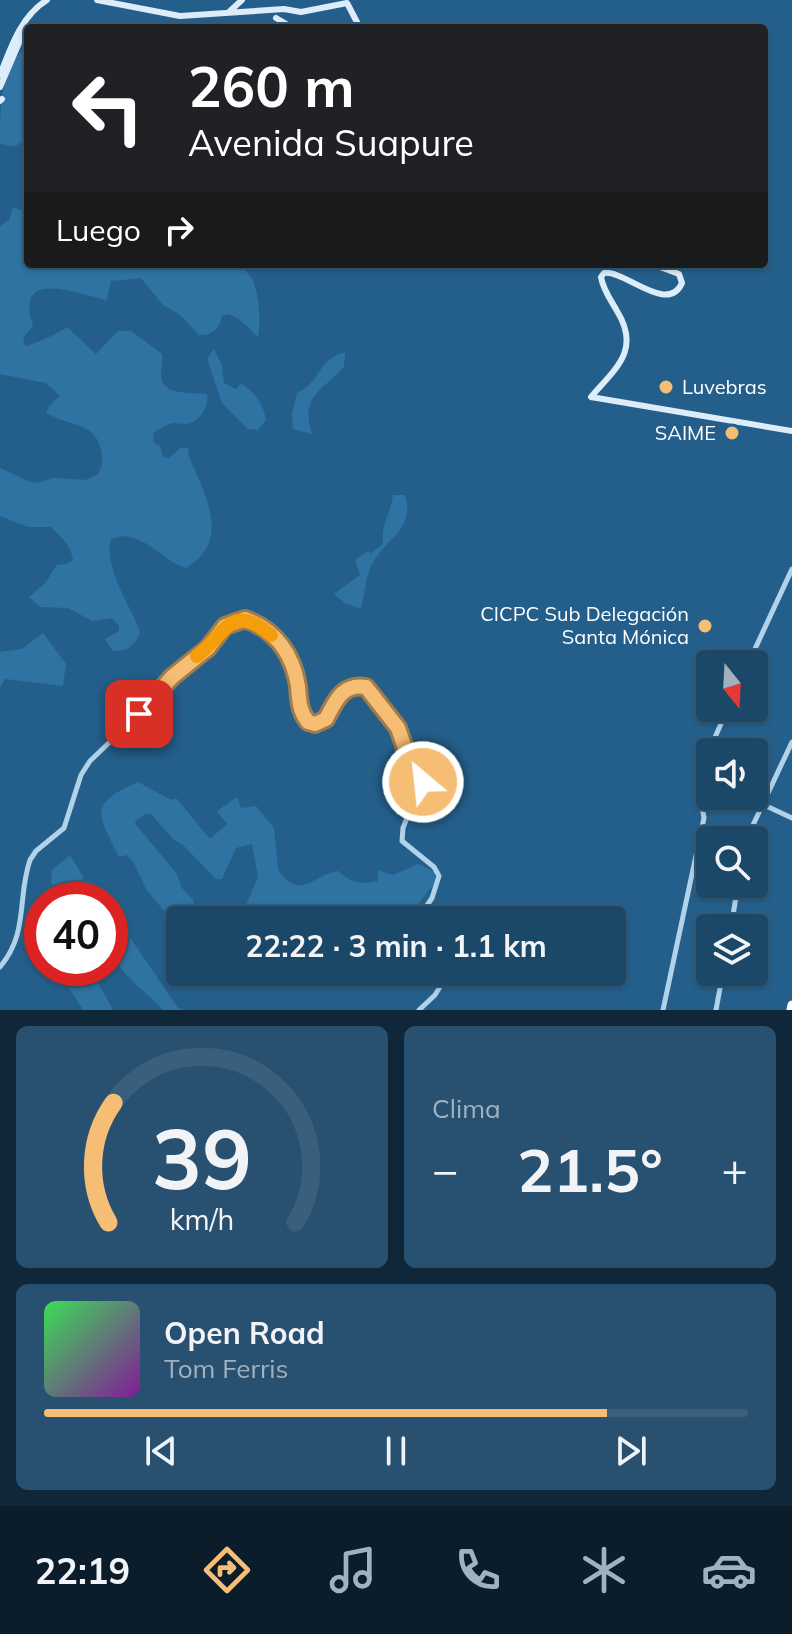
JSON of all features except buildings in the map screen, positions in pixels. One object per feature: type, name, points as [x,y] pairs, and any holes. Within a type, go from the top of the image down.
[{"type":"main road","points":[[0,75],[20,29],[33,11],[47,0]]},
{"type":"main road","points":[[97,0],[174,15],[270,15],[284,9],[301,12],[347,3],[358,24]]},
{"type":"main road","points":[[230,14],[242,0]]},
{"type":"main road","points":[[294,24],[301,12]]},
{"type":"main road","points":[[270,15],[287,24]]},
{"type":"main road","points":[[0,87],[19,43],[20,29]]},
{"type":"main road","points":[[663,268],[679,274],[682,283],[678,290],[670,294],[655,292],[614,272],[604,273],[601,277],[603,288],[624,322],[628,340],[621,361],[591,397],[792,431]]},
{"type":"street","points":[[754,650],[792,569]]},
{"type":"street","points":[[0,967],[10,954],[16,938],[30,860],[36,851],[56,837],[68,821],[84,769],[172,677],[208,648],[225,626],[245,619],[263,628],[289,653],[296,672],[300,708],[308,722],[315,724],[326,719],[337,697],[349,688],[358,686],[372,692],[398,728],[409,760],[423,778],[403,828],[402,841],[434,867],[439,876],[427,906]]},
{"type":"street","points":[[768,795],[792,742]]},
{"type":"street","points":[[768,806],[792,817]]},
{"type":"street","points":[[663,1010],[704,810]]},
{"type":"street","points":[[733,914],[736,898]]},
{"type":"street","points":[[735,903],[743,914]]},
{"type":"street","points":[[419,1010],[440,986]]},
{"type":"street","points":[[716,1010],[720,986]]},
{"type":"shaded area","points":[[24,48],[23,141],[9,146],[0,143],[0,115],[7,77]]},
{"type":"shaded area","points":[[13,207],[24,212],[24,268],[243,268],[251,277],[256,292],[258,337],[239,319],[228,314],[222,316],[215,330],[199,335],[179,314],[163,305],[141,278],[111,281],[107,300],[50,289],[39,290],[32,296],[29,308],[33,326],[23,338],[25,346],[67,327],[96,354],[118,331],[131,331],[162,354],[161,375],[166,387],[179,392],[207,394],[207,404],[199,417],[191,423],[173,423],[154,432],[153,442],[160,446],[163,457],[169,458],[180,448],[188,448],[211,516],[208,544],[200,557],[186,568],[131,537],[111,539],[114,574],[140,632],[127,649],[113,651],[105,639],[119,631],[112,618],[92,621],[68,608],[40,607],[29,597],[45,583],[57,565],[73,560],[72,555],[51,527],[28,527],[0,516],[0,468],[38,483],[53,478],[85,480],[97,475],[102,460],[98,440],[93,434],[46,412],[60,396],[46,383],[0,374],[0,226],[9,220]]},
{"type":"shaded area","points":[[214,349],[222,366],[224,383],[236,389],[241,383],[260,403],[266,420],[258,430],[248,429],[222,403],[207,359]]},
{"type":"shaded area","points":[[345,352],[344,367],[311,403],[309,421],[312,434],[293,429],[292,414],[297,393],[311,384],[329,360]]},
{"type":"shaded area","points":[[393,495],[405,495],[406,518],[374,560],[361,609],[345,603],[334,594],[360,575],[355,560],[383,544],[383,531]]},
{"type":"shaded area","points":[[43,633],[66,664],[63,686],[5,679],[0,688],[0,652],[22,649]]},
{"type":"shaded area","points":[[138,782],[171,800],[176,798],[210,839],[227,824],[217,811],[237,797],[241,808],[256,806],[274,828],[278,870],[294,884],[308,884],[338,871],[361,883],[372,882],[378,881],[378,870],[393,875],[418,864],[433,871],[437,880],[415,906],[246,906],[258,877],[252,844],[236,848],[222,879],[216,879],[151,814],[145,814],[135,821],[136,825],[177,874],[182,888],[193,899],[194,906],[166,906],[166,922],[164,911],[146,889],[134,863],[127,855],[119,857],[102,820],[104,804]]},
{"type":"shaded area","points":[[70,855],[84,878],[78,882],[51,882],[52,870]]},
{"type":"shaded area","points":[[128,934],[178,1008],[184,1010],[163,1010],[128,976]]},
{"type":"shaded area","points":[[68,986],[100,986],[113,1010],[83,1010]]},
{"type":"slow traffic","points":[[197,656],[208,648],[225,626],[237,620],[254,622],[271,635]]},
{"type":"place","name":"Luvebras","points":[[666,387]]},
{"type":"place","name":"SAIME","points":[[732,433]]},
{"type":"place","name":"CICPC Sub Delegación Santa Mónica","points":[[705,626]]},
{"type":"route","points":[[139,714],[172,677],[208,648],[225,626],[245,619],[263,628],[289,653],[296,672],[300,708],[308,722],[315,724],[326,719],[337,697],[349,688],[366,687],[398,728],[409,760],[421,774],[423,782]]}]
